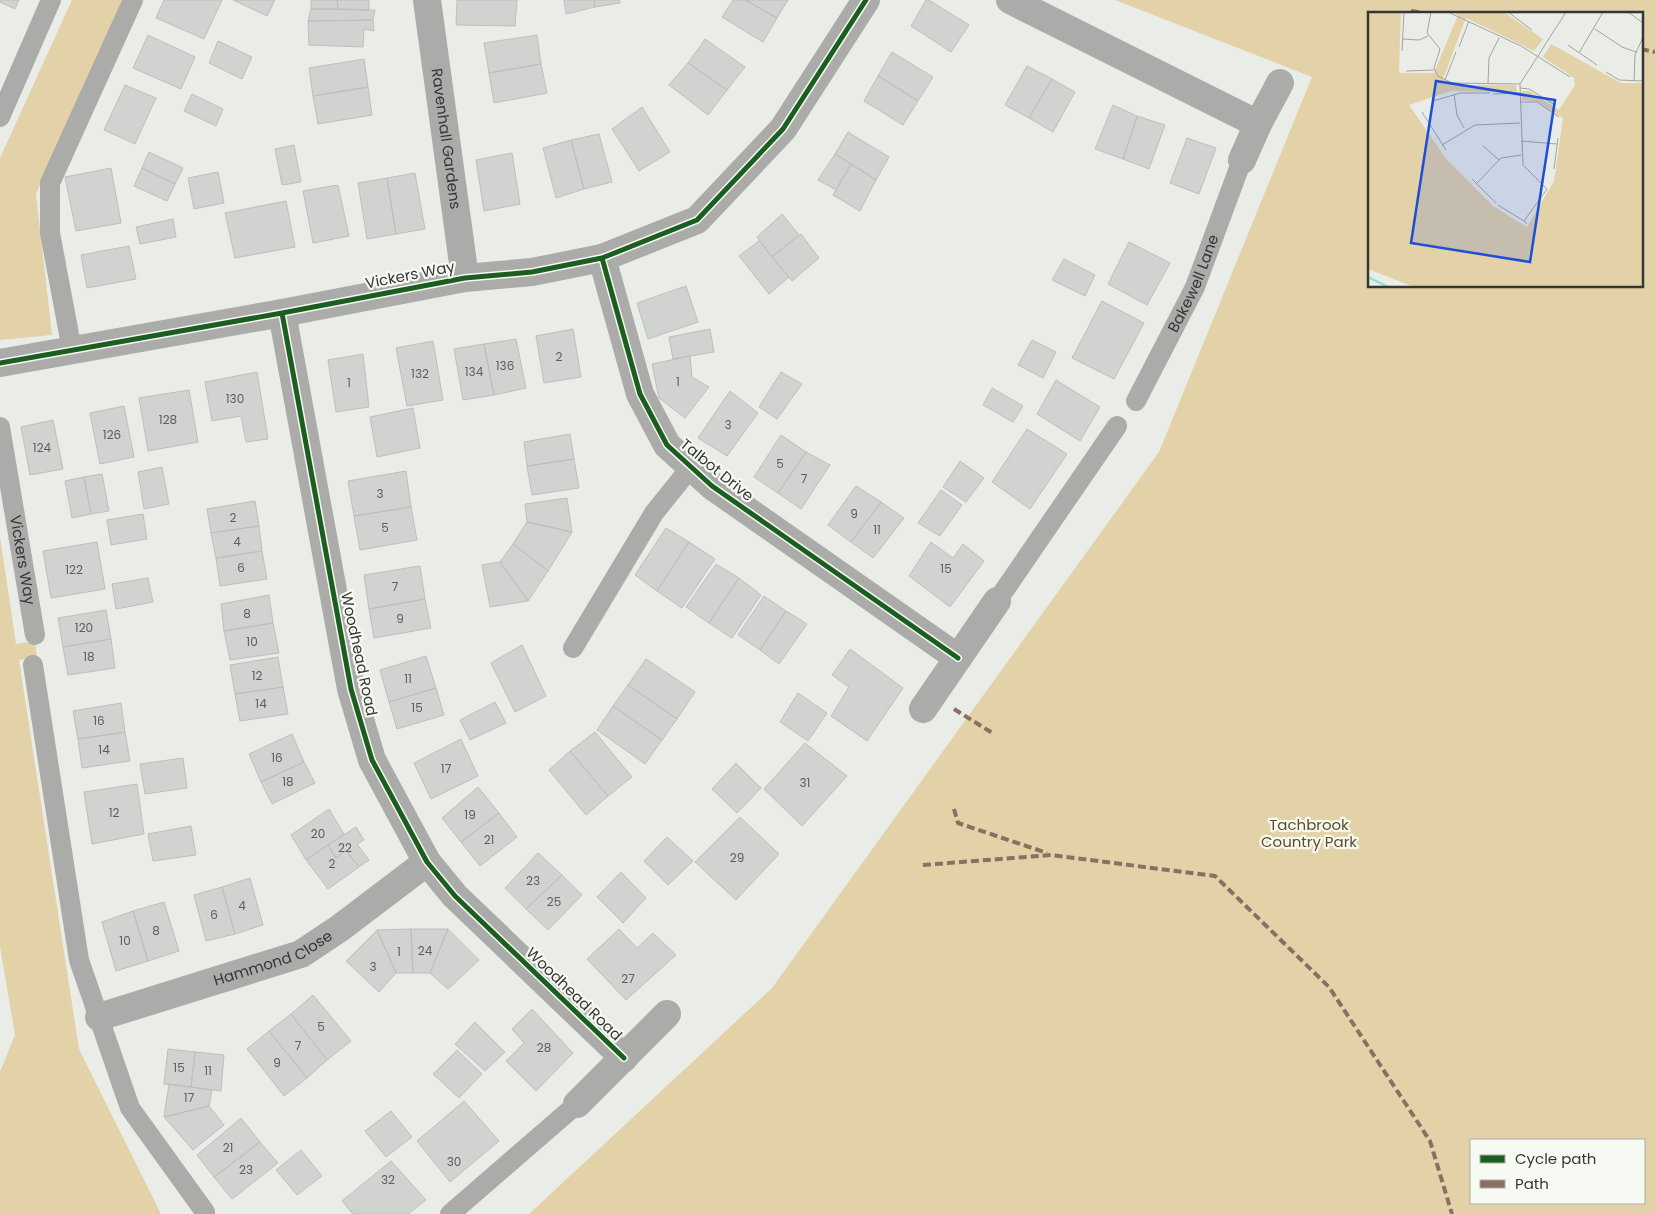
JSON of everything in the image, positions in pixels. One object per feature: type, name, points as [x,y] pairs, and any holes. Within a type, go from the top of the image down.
[{"type":"street","name":"Ravenhall Gardens","points":[[427,0],[465,278]]},
{"type":"street","name":"Vickers Way","points":[[0,363],[282,313],[465,278],[532,272],[602,258],[697,220],[783,129],[866,0]]},
{"type":"street","points":[[1010,0],[1258,124]]},
{"type":"street","points":[[1242,160],[1258,124],[1280,83]]},
{"type":"street","name":"Talbot Drive","points":[[602,258],[640,394],[667,445],[712,486],[958,658]]},
{"type":"street","name":"Woodhead Road","points":[[282,313],[351,689],[372,760],[427,862],[455,896],[624,1058]]},
{"type":"street","points":[[923,709],[997,601]]},
{"type":"street","name":"Hammond Close","points":[[99,1017],[301,954],[340,928],[427,862]]},
{"type":"street","name":"Woodhead Road","points":[[577,1104],[667,1014]]},
{"type":"lane","points":[[0,117],[51,0]]},
{"type":"lane","points":[[72,350],[50,233],[50,183],[133,0]]},
{"type":"lane","name":"Bakewell Lane","points":[[1136,401],[1195,288],[1242,160]]},
{"type":"lane","points":[[997,601],[1117,426]]},
{"type":"lane","name":"Vickers Way","points":[[0,427],[35,635]]},
{"type":"lane","points":[[572,648],[654,513],[691,467]]},
{"type":"lane","points":[[33,665],[79,960],[130,1108],[205,1212]]},
{"type":"lane","name":"Woodhead Road","points":[[450,1214],[577,1104]]},
{"type":"green space","points":[[72,0],[122,0],[36,194],[52,335],[0,340],[0,158]]},
{"type":"green space","name":"Tachbrook Country Park","points":[[1115,0],[1655,0],[1655,1214],[529,1214],[772,988],[1159,452],[1312,77]]},
{"type":"green space","points":[[0,537],[16,644],[35,641],[37,657],[19,660],[79,1049],[161,1214],[0,1214],[0,1072],[15,1035],[0,947]]},
{"type":"building","points":[[0,0],[19,0],[15,9],[0,2]]},
{"type":"building","points":[[164,0],[222,0],[204,39],[156,18]]},
{"type":"building","points":[[233,0],[275,0],[267,16]]},
{"type":"building","points":[[311,0],[337,0],[338,9],[311,9]]},
{"type":"building","points":[[337,0],[369,0],[369,10],[338,9]]},
{"type":"building","points":[[457,0],[517,0],[515,26],[456,25]]},
{"type":"building","points":[[564,0],[594,0],[595,7],[566,14]]},
{"type":"building","points":[[594,0],[619,0],[620,3],[595,7]]},
{"type":"building","points":[[733,0],[745,0],[777,18],[763,42],[722,17]]},
{"type":"building","points":[[745,0],[788,0],[777,18]]},
{"type":"building","points":[[926,0],[929,0],[969,25],[951,52],[911,26]]},
{"type":"building","points":[[311,9],[375,10],[373,20],[308,21]]},
{"type":"building","points":[[373,20],[374,31],[364,29],[363,47],[309,45],[308,21]]},
{"type":"building","points":[[148,35],[195,57],[181,89],[133,68]]},
{"type":"building","points":[[537,35],[541,64],[489,73],[484,43]]},
{"type":"building","points":[[705,39],[745,67],[727,90],[688,63]]},
{"type":"building","points":[[218,41],[252,57],[242,79],[209,63]]},
{"type":"building","points":[[892,52],[933,77],[918,101],[878,76]]},
{"type":"building","points":[[364,59],[368,87],[313,96],[309,68]]},
{"type":"building","points":[[688,63],[727,90],[708,115],[669,85]]},
{"type":"building","points":[[541,64],[547,93],[494,103],[489,73]]},
{"type":"building","points":[[1027,66],[1052,79],[1029,118],[1005,105]]},
{"type":"building","points":[[878,76],[918,101],[903,125],[864,101]]},
{"type":"building","points":[[1052,79],[1075,92],[1053,132],[1029,118]]},
{"type":"building","points":[[125,85],[156,98],[135,144],[104,130]]},
{"type":"building","points":[[368,87],[372,115],[318,124],[313,96]]},
{"type":"building","points":[[192,94],[223,109],[216,126],[184,111]]},
{"type":"building","points":[[1113,105],[1137,116],[1123,159],[1095,149]]},
{"type":"building","points":[[642,107],[670,152],[639,171],[612,129]]},
{"type":"building","points":[[1137,116],[1165,125],[1149,169],[1123,159]]},
{"type":"building","points":[[848,132],[889,157],[876,180],[835,154]]},
{"type":"building","points":[[599,134],[612,182],[584,189],[571,140]]},
{"type":"building","points":[[1187,138],[1216,148],[1199,194],[1170,183]]},
{"type":"building","points":[[571,140],[584,189],[556,198],[543,148]]},
{"type":"building","points":[[294,145],[301,182],[282,185],[275,149]]},
{"type":"building","points":[[149,152],[183,168],[175,184],[142,168]]},
{"type":"building","points":[[512,153],[520,204],[484,211],[476,160]]},
{"type":"building","points":[[835,154],[851,164],[836,190],[818,180]]},
{"type":"building","points":[[851,164],[876,180],[860,211],[833,195]]},
{"type":"building","points":[[111,168],[121,223],[76,231],[65,177]]},
{"type":"building","points":[[142,168],[175,184],[167,201],[134,186]]},
{"type":"building","points":[[218,172],[224,203],[194,209],[188,178]]},
{"type":"building","points":[[415,173],[425,229],[396,234],[387,178]]},
{"type":"building","points":[[387,178],[396,234],[367,239],[358,183]]},
{"type":"building","points":[[338,185],[349,236],[313,243],[303,191]]},
{"type":"building","points":[[286,201],[295,247],[235,258],[225,213]]},
{"type":"building","points":[[782,214],[799,235],[772,257],[757,237]]},
{"type":"building","points":[[173,219],[176,237],[140,244],[136,227]]},
{"type":"building","points":[[801,234],[819,258],[792,281],[772,257]]},
{"type":"building","points":[[759,241],[789,277],[769,294],[739,256]]},
{"type":"building","points":[[1129,242],[1170,263],[1147,305],[1108,284]]},
{"type":"building","points":[[129,246],[136,279],[87,288],[81,255]]},
{"type":"building","points":[[1064,259],[1095,275],[1085,296],[1052,280]]},
{"type":"building","points":[[686,286],[698,322],[648,339],[637,303]]},
{"type":"building","points":[[1102,301],[1144,323],[1114,379],[1072,358]]},
{"type":"building","points":[[573,329],[581,377],[544,383],[536,336]]},
{"type":"building","points":[[710,329],[714,352],[673,359],[669,337]]},
{"type":"building","points":[[516,339],[526,388],[494,395],[484,344]]},
{"type":"building","points":[[1032,340],[1056,352],[1043,378],[1018,365]]},
{"type":"building","points":[[433,341],[443,400],[407,406],[396,348]]},
{"type":"building","points":[[484,344],[494,395],[463,400],[454,349]]},
{"type":"building","points":[[363,354],[369,407],[336,412],[328,360]]},
{"type":"building","points":[[690,356],[692,377],[709,387],[685,418],[659,398],[652,364]]},
{"type":"building","points":[[257,372],[268,439],[246,442],[241,416],[212,421],[205,382]]},
{"type":"building","points":[[781,372],[802,384],[777,419],[759,407]]},
{"type":"building","points":[[1056,380],[1100,407],[1080,441],[1037,414]]},
{"type":"building","points":[[992,388],[1023,406],[1013,422],[983,405]]},
{"type":"building","points":[[189,390],[198,442],[148,451],[139,398]]},
{"type":"building","points":[[730,391],[758,413],[727,456],[698,438]]},
{"type":"building","points":[[124,406],[134,457],[100,464],[90,413]]},
{"type":"building","points":[[413,408],[420,448],[377,457],[370,417]]},
{"type":"building","points":[[53,420],[63,469],[30,475],[21,427]]},
{"type":"building","points":[[1027,429],[1067,454],[1030,509],[992,482]]},
{"type":"building","points":[[570,434],[574,459],[527,466],[524,442]]},
{"type":"building","points":[[781,435],[806,452],[778,493],[754,477]]},
{"type":"building","points":[[806,452],[830,465],[801,509],[778,493]]},
{"type":"building","points":[[574,459],[579,488],[532,495],[527,466]]},
{"type":"building","points":[[960,461],[984,478],[966,502],[943,487]]},
{"type":"building","points":[[162,467],[169,504],[144,509],[138,472]]},
{"type":"building","points":[[406,471],[411,507],[354,516],[348,481]]},
{"type":"building","points":[[102,474],[109,511],[91,514],[84,477]]},
{"type":"building","points":[[84,477],[91,514],[72,518],[65,481]]},
{"type":"building","points":[[856,486],[881,502],[851,542],[828,525]]},
{"type":"building","points":[[941,490],[962,505],[940,536],[918,523]]},
{"type":"building","points":[[567,498],[572,532],[527,522],[525,504]]},
{"type":"building","points":[[255,501],[259,526],[211,533],[207,509]]},
{"type":"building","points":[[881,502],[904,518],[873,558],[851,542]]},
{"type":"building","points":[[411,507],[417,540],[360,550],[354,516]]},
{"type":"building","points":[[143,514],[147,539],[111,545],[107,520]]},
{"type":"building","points":[[527,522],[572,532],[548,571],[513,544]]},
{"type":"building","points":[[259,526],[262,551],[216,558],[211,533]]},
{"type":"building","points":[[666,528],[689,542],[657,591],[635,575]]},
{"type":"building","points":[[97,542],[105,589],[51,598],[43,551]]},
{"type":"building","points":[[689,542],[715,559],[682,608],[657,591]]},
{"type":"building","points":[[931,542],[953,558],[963,544],[984,561],[950,607],[909,576]]},
{"type":"building","points":[[513,544],[548,571],[528,601],[500,562]]},
{"type":"building","points":[[262,551],[267,579],[220,586],[216,558]]},
{"type":"building","points":[[500,562],[528,601],[490,607],[482,565]]},
{"type":"building","points":[[716,564],[739,578],[709,623],[686,607]]},
{"type":"building","points":[[420,566],[425,599],[369,609],[364,575]]},
{"type":"building","points":[[148,578],[153,602],[116,609],[112,584]]},
{"type":"building","points":[[739,578],[761,595],[732,638],[709,623]]},
{"type":"building","points":[[269,595],[273,623],[224,631],[221,604]]},
{"type":"building","points":[[764,596],[786,611],[760,650],[738,635]]},
{"type":"building","points":[[425,599],[431,628],[374,638],[369,609]]},
{"type":"building","points":[[106,610],[111,639],[63,647],[58,618]]},
{"type":"building","points":[[786,611],[807,624],[779,664],[760,650]]},
{"type":"building","points":[[273,623],[279,653],[230,660],[224,631]]},
{"type":"building","points":[[111,639],[115,668],[68,675],[63,647]]},
{"type":"building","points":[[522,645],[546,696],[515,712],[491,663]]},
{"type":"building","points":[[850,649],[903,688],[867,741],[831,716],[849,687],[832,675]]},
{"type":"building","points":[[426,656],[436,688],[389,702],[380,670]]},
{"type":"building","points":[[278,657],[283,687],[235,694],[230,665]]},
{"type":"building","points":[[646,659],[695,692],[677,719],[628,685]]},
{"type":"building","points":[[628,685],[677,719],[662,740],[613,706]]},
{"type":"building","points":[[283,687],[288,714],[240,721],[235,694]]},
{"type":"building","points":[[436,688],[444,715],[397,729],[389,702]]},
{"type":"building","points":[[798,693],[827,713],[808,741],[780,722]]},
{"type":"building","points":[[495,702],[506,723],[470,740],[460,720]]},
{"type":"building","points":[[121,703],[125,732],[78,739],[73,711]]},
{"type":"building","points":[[613,706],[662,740],[645,764],[597,730]]},
{"type":"building","points":[[125,732],[130,761],[82,768],[78,739]]},
{"type":"building","points":[[595,732],[632,777],[608,796],[570,751]]},
{"type":"building","points":[[292,734],[304,762],[261,782],[249,754]]},
{"type":"building","points":[[461,739],[478,776],[431,799],[414,763]]},
{"type":"building","points":[[805,743],[847,776],[802,826],[764,789]]},
{"type":"building","points":[[570,751],[608,796],[586,815],[549,770]]},
{"type":"building","points":[[183,758],[187,788],[145,794],[140,764]]},
{"type":"building","points":[[304,762],[315,783],[272,804],[261,782]]},
{"type":"building","points":[[736,763],[761,788],[737,813],[712,789]]},
{"type":"building","points":[[137,784],[144,834],[92,844],[84,792]]},
{"type":"building","points":[[478,787],[499,813],[461,842],[442,818]]},
{"type":"building","points":[[329,809],[344,834],[306,860],[291,835]]},
{"type":"building","points":[[499,813],[517,837],[480,866],[461,842]]},
{"type":"building","points":[[740,817],[779,854],[736,900],[695,862]]},
{"type":"building","points":[[191,826],[196,855],[153,861],[148,834]]},
{"type":"building","points":[[356,827],[364,840],[357,844],[369,860],[359,867],[346,850],[336,858],[328,845]]},
{"type":"building","points":[[667,837],[693,861],[668,885],[644,861]]},
{"type":"building","points":[[328,845],[336,858],[346,850],[359,867],[328,889],[306,860]]},
{"type":"building","points":[[538,853],[562,875],[526,909],[505,888]]},
{"type":"building","points":[[621,872],[646,898],[623,923],[597,897]]},
{"type":"building","points":[[562,875],[582,895],[548,930],[526,909]]},
{"type":"building","points":[[250,878],[263,925],[235,934],[222,887]]},
{"type":"building","points":[[222,887],[235,934],[206,941],[194,895]]},
{"type":"building","points":[[164,902],[179,951],[148,961],[133,911]]},
{"type":"building","points":[[133,911],[148,961],[116,971],[102,922]]},
{"type":"building","points":[[411,929],[413,973],[396,973],[377,930]]},
{"type":"building","points":[[411,929],[448,929],[430,973],[413,973]]},
{"type":"building","points":[[448,929],[479,960],[448,989],[430,973]]},
{"type":"building","points":[[619,929],[637,948],[653,933],[676,955],[626,1000],[587,959]]},
{"type":"building","points":[[377,930],[396,973],[379,992],[346,961]]},
{"type":"building","points":[[313,995],[351,1041],[327,1060],[291,1014]]},
{"type":"building","points":[[532,1009],[573,1053],[536,1091],[506,1061],[524,1043],[512,1029]]},
{"type":"building","points":[[291,1014],[327,1060],[307,1078],[269,1031]]},
{"type":"building","points":[[475,1022],[505,1052],[485,1071],[455,1044]]},
{"type":"building","points":[[269,1031],[307,1078],[284,1096],[247,1049]]},
{"type":"building","points":[[168,1049],[195,1052],[191,1087],[164,1084]]},
{"type":"building","points":[[457,1050],[482,1074],[459,1098],[433,1074]]},
{"type":"building","points":[[195,1052],[224,1055],[221,1091],[191,1087]]},
{"type":"building","points":[[169,1084],[212,1090],[209,1106],[164,1117]]},
{"type":"building","points":[[464,1101],[499,1141],[450,1182],[417,1141]]},
{"type":"building","points":[[209,1106],[224,1125],[193,1150],[164,1117]]},
{"type":"building","points":[[391,1111],[412,1137],[386,1157],[365,1131]]},
{"type":"building","points":[[241,1118],[260,1142],[214,1177],[197,1155]]},
{"type":"building","points":[[260,1142],[278,1163],[232,1199],[214,1177]]},
{"type":"building","points":[[301,1150],[322,1176],[297,1195],[276,1170]]},
{"type":"building","points":[[391,1161],[426,1200],[408,1214],[353,1214],[342,1201]]},
{"type":"marked path","points":[[1411,11],[1417,12]]},
{"type":"marked path","points":[[1642,49],[1655,52]]},
{"type":"marked path","points":[[954,709],[994,734]]},
{"type":"marked path","points":[[954,809],[958,823],[1047,853]]},
{"type":"marked path","points":[[923,865],[1051,855],[1215,876],[1329,987],[1430,1141],[1452,1214]]},
{"type":"cycle path","points":[[0,363],[282,313],[465,278],[532,272],[602,258],[697,220],[783,129],[866,0]]},
{"type":"cycle path","points":[[602,258],[640,394],[667,445],[712,486],[958,658]]},
{"type":"cycle path","points":[[282,313],[351,689],[372,760],[427,862],[455,896],[624,1058]]}]
